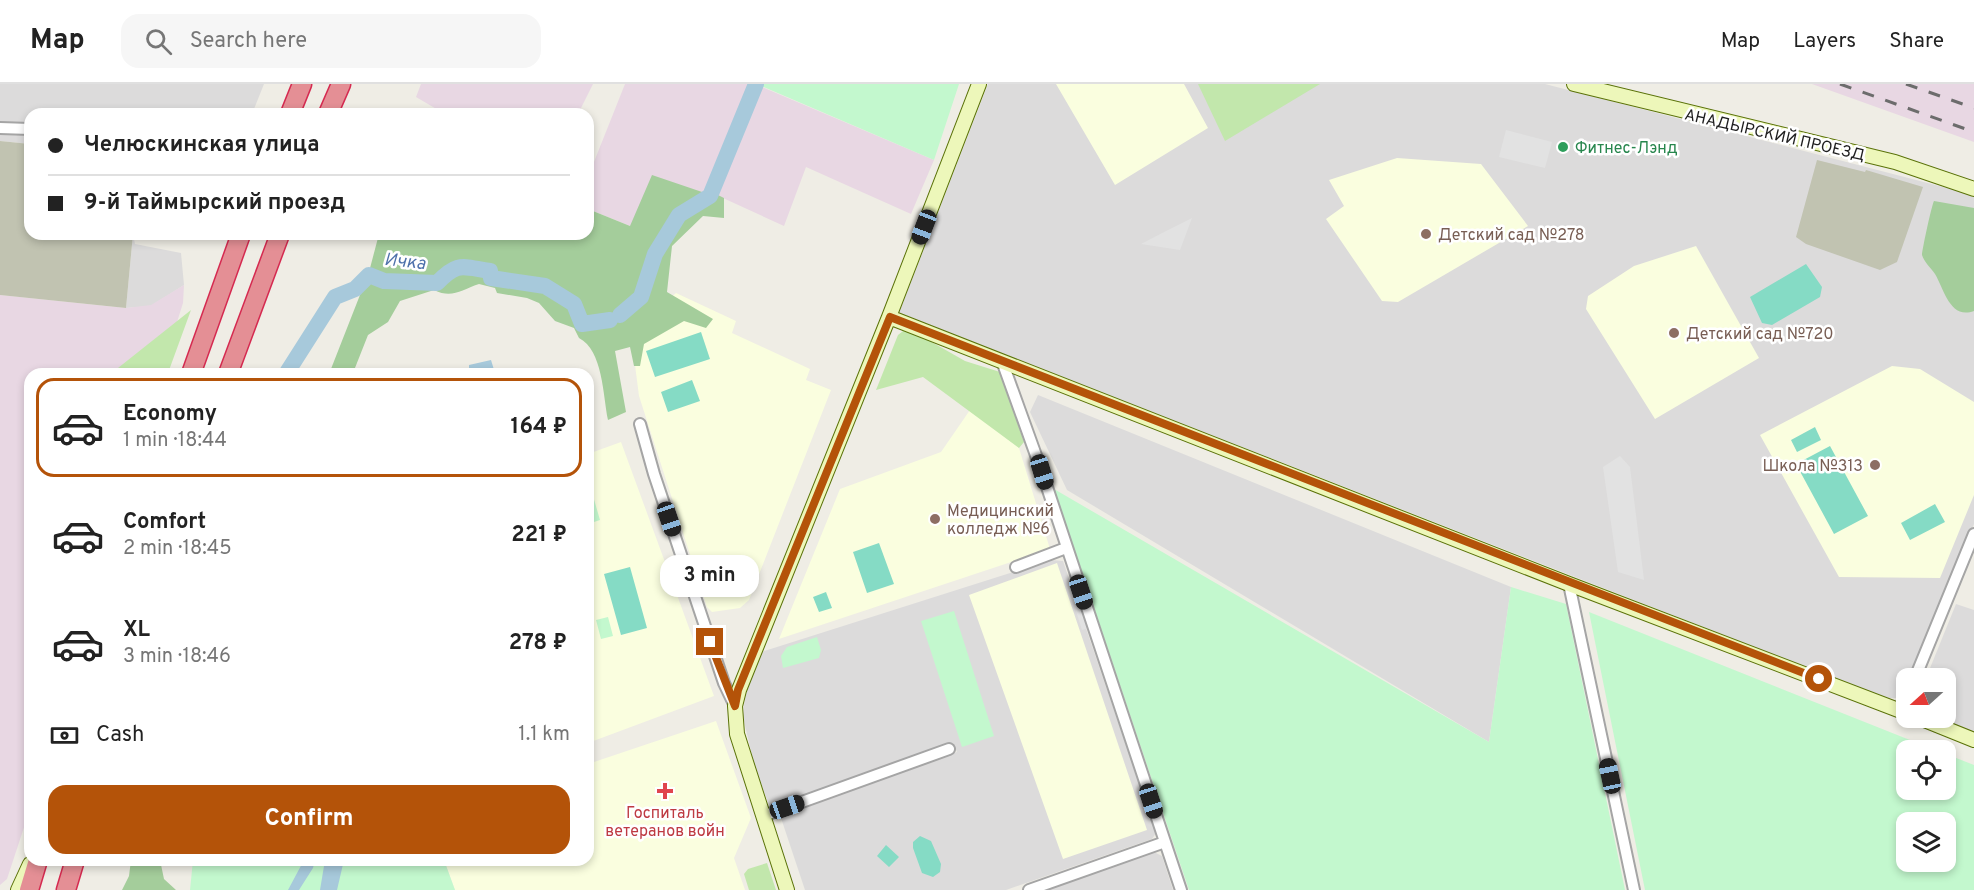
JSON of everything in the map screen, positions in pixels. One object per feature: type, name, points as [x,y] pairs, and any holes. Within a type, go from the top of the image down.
[{"type":"highway","points":[[292,108],[302,84]]},
{"type":"highway","points":[[331,108],[341,84]]},
{"type":"highway","points":[[192,368],[239,240]]},
{"type":"highway","points":[[230,368],[278,240]]},
{"type":"highway","points":[[29,890],[36,866]]},
{"type":"highway","points":[[66,890],[73,866]]},
{"type":"street","points":[[788,890],[737,734],[735,706],[738,690],[890,317],[979,84]]},
{"type":"street","name":"АНАДЫРСКИЙ ПРОЕЗД","points":[[1574,84],[1895,162],[1974,189]]},
{"type":"street","points":[[0,128],[24,129]]},
{"type":"street","points":[[890,317],[1569,584],[1896,705]]},
{"type":"street","points":[[1002,361],[1042,472],[1181,890]]},
{"type":"street","points":[[640,424],[654,474],[724,683],[735,706]]},
{"type":"street","points":[[1919,668],[1974,534]]},
{"type":"street","points":[[1016,567],[1066,548]]},
{"type":"street","points":[[1569,584],[1634,890]]},
{"type":"street","points":[[1944,728],[1974,740]]},
{"type":"street","points":[[763,816],[949,749]]},
{"type":"street","points":[[1029,890],[1165,842]]},
{"type":"street","points":[[18,890],[29,866]]},
{"type":"shaded area","points":[[0,84],[264,84],[254,108],[24,108],[24,143],[0,141]]},
{"type":"shaded area","points":[[421,84],[593,84],[581,108],[435,108],[416,97]]},
{"type":"shaded area","points":[[625,84],[748,84],[705,194],[630,226],[594,211],[594,162]]},
{"type":"shaded area","points":[[988,84],[1545,84],[1974,195],[1974,524],[1917,668],[1896,668],[1896,698],[1885,698],[899,313]]},
{"type":"shaded area","points":[[1056,84],[1184,84],[1208,128],[1115,185]]},
{"type":"shaded area","points":[[1812,84],[1974,84],[1974,142]]},
{"type":"shaded area","points":[[757,85],[934,160],[911,214],[806,167],[784,226],[712,193]]},
{"type":"shaded area","points":[[1506,130],[1552,142],[1545,168],[1499,157]]},
{"type":"shaded area","points":[[0,141],[24,143],[24,240],[132,240],[126,308],[0,295]]},
{"type":"shaded area","name":"Детский сад №278","points":[[1397,158],[1481,164],[1528,226],[1398,302],[1382,301],[1326,219],[1344,206],[1329,180]]},
{"type":"shaded area","points":[[1817,160],[1865,172],[1866,170],[1923,187],[1897,262],[1880,270],[1806,244],[1796,237]]},
{"type":"shaded area","points":[[1192,218],[1180,250],[1141,244],[1168,230]]},
{"type":"shaded area","points":[[132,240],[135,244],[181,253],[184,285],[151,306],[126,308]]},
{"type":"shaded area","name":"Детский сад №720","points":[[1696,246],[1759,358],[1655,419],[1586,309],[1588,296],[1634,266]]},
{"type":"shaded area","points":[[184,285],[183,303],[163,368],[24,368],[24,827],[7,879],[0,885],[0,295],[126,308],[151,305]]},
{"type":"shaded area","points":[[676,293],[736,321],[732,333],[810,369],[806,380],[831,390],[749,600],[740,608],[712,612],[707,607],[639,396],[631,334]]},
{"type":"shaded area","name":"Школа №313","points":[[1892,366],[1920,369],[1974,402],[1974,495],[1940,578],[1839,577],[1760,435]]},
{"type":"shaded area","points":[[1038,395],[1511,587],[1489,742],[1067,490],[1030,412]]},
{"type":"shaded area","name":"Медицинский колледж №6","points":[[970,410],[1019,448],[1050,549],[779,639],[840,489],[941,452]]},
{"type":"shaded area","points":[[621,442],[714,696],[594,741],[594,452]]},
{"type":"shaded area","points":[[1620,456],[1630,467],[1644,580],[1618,572],[1603,467]]},
{"type":"shaded area","points":[[1051,560],[1063,561],[1156,833],[1152,839],[1006,890],[805,890],[780,815],[957,752],[953,743],[770,808],[754,764],[743,717],[745,695],[761,652]]},
{"type":"shaded area","points":[[1057,563],[1147,830],[1063,859],[969,595]]},
{"type":"shaded area","points":[[1075,587],[1089,628],[1082,630],[1069,589]]},
{"type":"shaded area","points":[[1956,604],[1974,610],[1974,733],[1956,726],[1956,668],[1930,668]]},
{"type":"shaded area","name":"Госпиталь ветеранов войн","points":[[716,721],[751,818],[734,858],[745,890],[455,890],[446,866],[594,866],[594,762]]},
{"type":"shaded area","points":[[1152,851],[1162,856],[1173,890],[1042,890]]},
{"type":"green space","points":[[748,84],[762,84],[757,85],[712,192],[724,198],[724,218],[703,216],[672,246],[667,292],[713,319],[706,328],[684,321],[644,344],[640,366],[634,366],[630,347],[615,351],[626,412],[608,420],[601,374],[593,352],[579,338],[574,328],[555,321],[539,303],[527,298],[497,293],[495,288],[479,284],[456,293],[446,294],[434,290],[400,301],[388,322],[368,335],[355,368],[331,368],[369,272],[377,240],[594,240],[594,211],[630,226],[652,175],[705,193]]},
{"type":"green space","points":[[757,84],[959,84],[934,160]]},
{"type":"green space","points":[[1198,84],[1320,84],[1225,141]]},
{"type":"green space","points":[[1934,201],[1974,208],[1974,311],[1966,313],[1953,307],[1922,255]]},
{"type":"green space","points":[[1806,264],[1822,287],[1820,297],[1772,325],[1762,323],[1750,297]]},
{"type":"green space","points":[[191,310],[170,368],[118,368]]},
{"type":"green space","points":[[907,328],[965,361],[1000,372],[1024,442],[1019,448],[923,377],[876,390],[898,335]]},
{"type":"green space","points":[[701,332],[710,359],[655,377],[646,351]]},
{"type":"green space","points":[[692,380],[700,401],[668,412],[661,392]]},
{"type":"green space","points":[[1815,427],[1821,440],[1797,452],[1791,440]]},
{"type":"green space","points":[[1830,446],[1868,516],[1834,534],[1796,464]]},
{"type":"green space","points":[[1054,489],[1489,742],[1511,587],[1566,604],[1625,890],[1189,890]]},
{"type":"green space","points":[[594,499],[600,520],[594,522]]},
{"type":"green space","points":[[1935,504],[1945,522],[1910,540],[1901,523]]},
{"type":"green space","points":[[879,543],[894,584],[867,593],[853,552]]},
{"type":"green space","points":[[630,567],[647,628],[621,635],[604,574]]},
{"type":"green space","points":[[826,592],[832,608],[819,612],[813,597]]},
{"type":"green space","points":[[954,611],[994,736],[962,747],[921,621]]},
{"type":"green space","points":[[1589,612],[1910,740],[1896,740],[1896,800],[1956,800],[1956,758],[1974,765],[1974,890],[1645,890]]},
{"type":"green space","points":[[608,617],[613,636],[601,639],[596,620]]},
{"type":"green space","points":[[817,637],[821,650],[819,658],[783,668],[781,656],[787,647]]},
{"type":"green space","points":[[920,836],[931,841],[941,864],[940,872],[933,877],[922,873],[913,848],[913,842]]},
{"type":"green space","points":[[886,845],[899,857],[889,867],[877,856]]},
{"type":"green space","points":[[767,863],[776,890],[749,890],[744,874],[748,869]]},
{"type":"green space","points":[[130,866],[161,866],[164,879],[176,890],[122,890],[129,876]]},
{"type":"green space","points":[[192,866],[446,866],[455,890],[190,890]]},
{"type":"water","points":[[491,360],[493,368],[469,368],[469,365]]},
{"type":"water","points":[[301,866],[314,866],[299,890],[288,890]]},
{"type":"water","points":[[324,866],[343,866],[337,890],[320,890]]},
{"type":"waterway","name":"Ичка","points":[[620,315],[641,297],[655,254],[679,215],[710,196],[756,84]]},
{"type":"waterway","name":"Ичка","points":[[290,368],[335,297],[355,289],[369,275],[384,281],[437,283],[456,268],[466,267],[490,271],[491,278],[545,286],[574,304],[582,324],[610,320]]},
{"type":"railway","points":[[1840,84],[1974,132]]},
{"type":"railway","points":[[1906,84],[1974,108]]},
{"type":"place","name":"Фитнес-Лэнд","points":[[1563,147]]},
{"type":"place","name":"Детский сад №278","points":[[1426,234]]},
{"type":"place","name":"Детский сад №720","points":[[1674,333]]},
{"type":"place","name":"Школа №313","points":[[1875,465]]},
{"type":"place","name":"Медицинский колледж №6","points":[[935,519]]},
{"type":"place","name":"Госпиталь ветеранов войн","points":[[665,791]]},
{"type":"route","points":[[710,642],[724,683],[735,706],[738,690],[890,317],[1569,584],[1819,679]]}]
